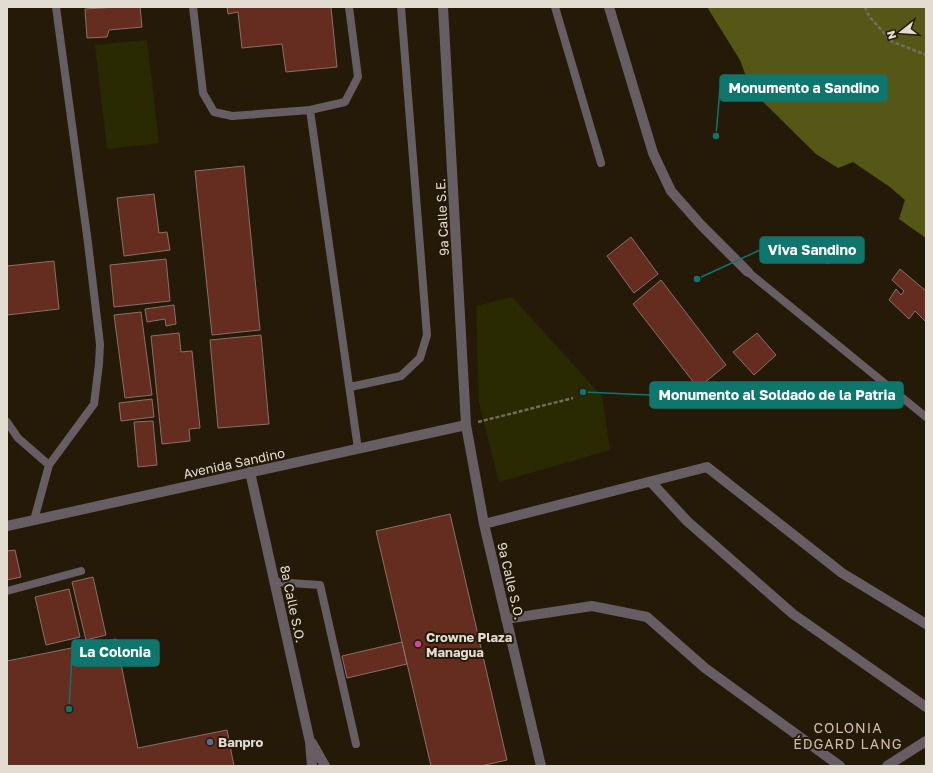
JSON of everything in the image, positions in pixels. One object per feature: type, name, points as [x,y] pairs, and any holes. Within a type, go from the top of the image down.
[{"type":"street","name":"9a Calle S.E.","points":[[443,7],[466,425]]},
{"type":"street","points":[[608,7],[653,153],[671,191],[701,225],[748,272]]},
{"type":"street","name":"Avenida Sandino","points":[[7,526],[466,425]]},
{"type":"street","name":"9a Calle S.O.","points":[[466,425],[484,524],[541,766]]},
{"type":"street","points":[[484,524],[707,468],[842,573],[926,624]]},
{"type":"street","name":"8a Calle S.O.","points":[[250,472],[310,742],[312,766]]},
{"type":"street","points":[[650,482],[687,521],[793,614],[926,707]]},
{"type":"street","points":[[506,619],[592,606],[647,617],[705,668],[840,766]]},
{"type":"street","points":[[888,766],[926,741]]},
{"type":"street","name":"8a Calle S.O.","points":[[310,742],[325,766]]},
{"type":"lane","points":[[34,520],[49,465],[94,404],[100,344],[56,7]]},
{"type":"lane","points":[[193,7],[203,93],[214,112],[232,116],[310,110],[345,102],[358,77],[350,7]]},
{"type":"lane","points":[[350,387],[401,376],[420,358],[427,335],[401,7]]},
{"type":"lane","points":[[555,7],[601,163]]},
{"type":"lane","points":[[310,110],[358,449]]},
{"type":"lane","points":[[748,272],[926,417]]},
{"type":"lane","points":[[7,422],[18,438],[49,465]]},
{"type":"lane","points":[[7,591],[81,571]]},
{"type":"lane","points":[[275,582],[320,585],[356,744]]},
{"type":"path","points":[[865,7],[869,16],[891,41],[926,56]]},
{"type":"path","points":[[489,419],[573,398]]},
{"type":"shaded area","points":[[707,7],[926,7],[926,238],[899,219],[905,200],[890,187],[853,162],[838,168],[816,154],[751,90],[740,60]]},
{"type":"shaded area","points":[[147,40],[159,143],[107,149],[95,45]]},
{"type":"shaded area","points":[[512,297],[602,396],[610,450],[499,482],[479,403],[476,306]]},
{"type":"building","points":[[140,7],[142,27],[109,30],[107,37],[87,38],[85,9]]},
{"type":"building","points":[[227,7],[331,7],[337,67],[286,72],[282,44],[242,48],[238,12],[228,14]]},
{"type":"building","points":[[244,166],[260,330],[212,335],[195,171]]},
{"type":"building","points":[[154,194],[159,233],[167,232],[170,250],[124,256],[117,198]]},
{"type":"building","points":[[631,237],[658,274],[634,293],[607,256]]},
{"type":"building","points":[[815,237],[836,254],[828,264],[807,249]]},
{"type":"building","points":[[166,259],[170,301],[114,307],[110,265]]},
{"type":"building","points":[[54,261],[59,309],[7,315],[7,266]]},
{"type":"building","points":[[900,269],[926,291],[926,322],[915,311],[909,319],[889,300],[896,289],[901,295],[904,291],[892,280]]},
{"type":"building","points":[[661,280],[726,365],[698,388],[633,304]]},
{"type":"building","points":[[174,305],[176,324],[166,326],[165,319],[147,322],[145,309]]},
{"type":"building","points":[[141,312],[152,395],[125,398],[114,315]]},
{"type":"building","points":[[179,333],[181,352],[192,351],[200,428],[189,429],[190,441],[162,444],[151,336]]},
{"type":"building","points":[[757,333],[776,355],[754,375],[733,352]]},
{"type":"building","points":[[261,335],[269,424],[218,428],[210,340]]},
{"type":"building","points":[[152,399],[154,417],[121,421],[119,403]]},
{"type":"building","points":[[153,421],[157,465],[138,467],[134,422]]},
{"type":"building","name":"Crowne Plaza Managua","points":[[450,514],[507,760],[481,766],[431,766],[376,531]]},
{"type":"building","points":[[15,550],[21,577],[7,580],[7,551]]},
{"type":"building","points":[[93,577],[106,635],[86,640],[72,582]]},
{"type":"building","points":[[69,589],[80,637],[46,645],[35,597]]},
{"type":"building","points":[[116,639],[138,748],[227,730],[234,766],[7,766],[7,661]]},
{"type":"building","points":[[402,642],[407,664],[347,678],[342,656]]},
{"type":"place","name":"Monumento a Sandino","points":[[716,136]]},
{"type":"place","name":"Viva Sandino","points":[[697,279]]},
{"type":"place","name":"Monumento al Soldado de la Patria","points":[[583,392]]},
{"type":"place","name":"Crowne Plaza Managua","points":[[418,644]]},
{"type":"place","name":"La Colonia","points":[[69,709]]},
{"type":"place","name":"Banpro","points":[[210,742]]},
{"type":"district","name":"COLONIA ÉDGARD LANG","points":[[848,736]]}]
